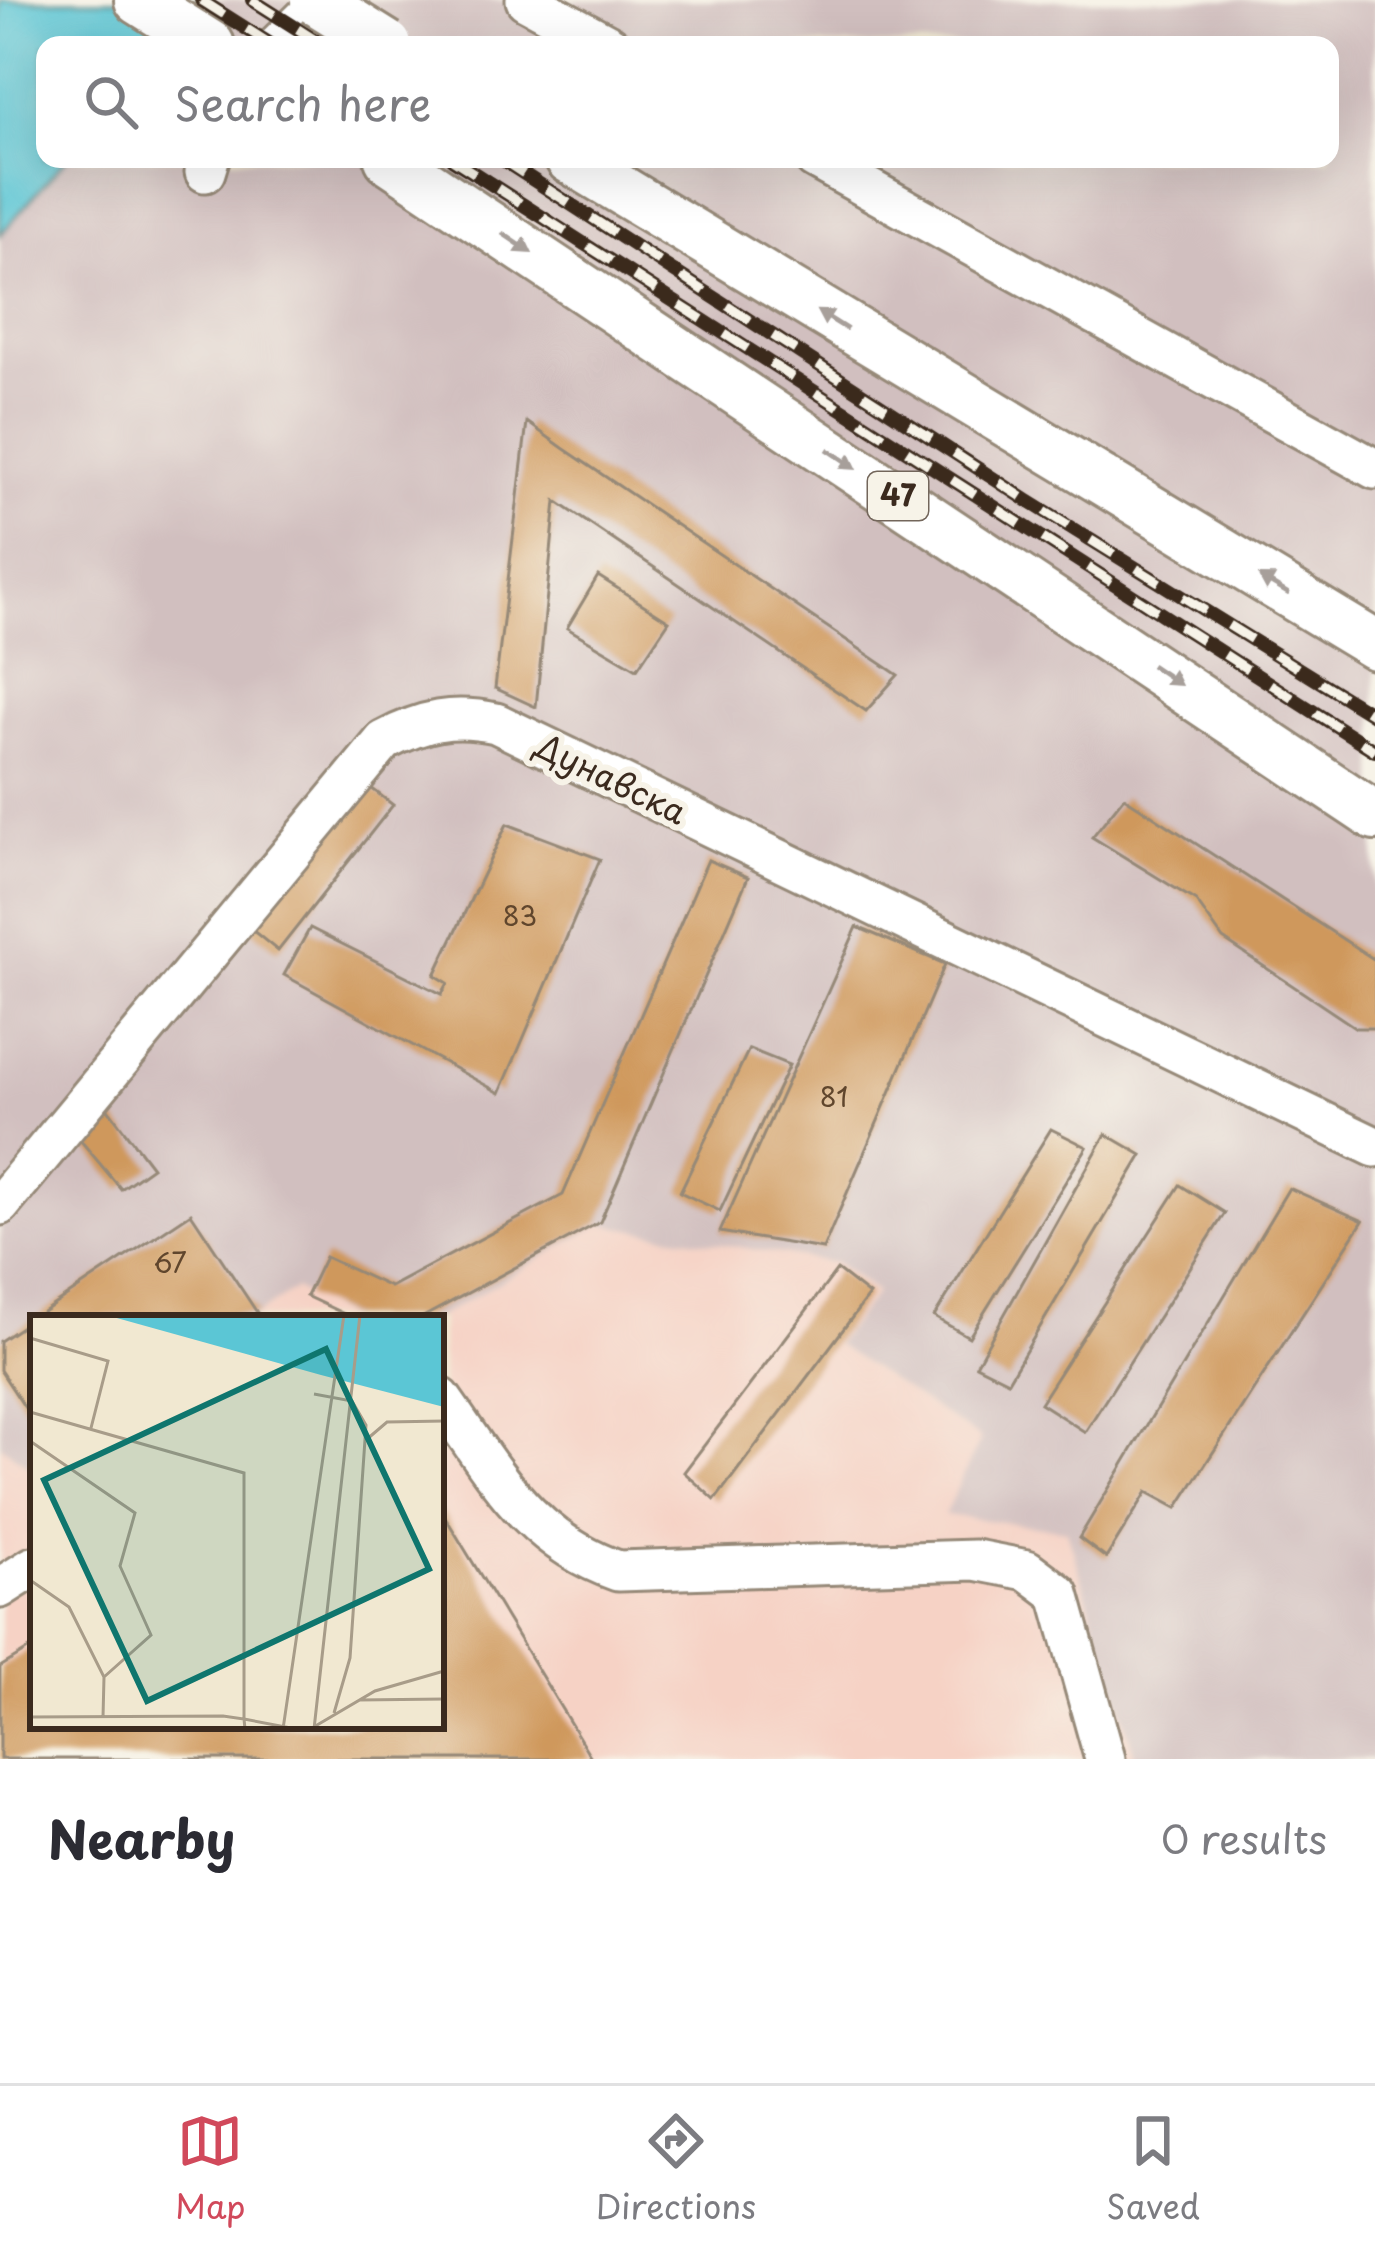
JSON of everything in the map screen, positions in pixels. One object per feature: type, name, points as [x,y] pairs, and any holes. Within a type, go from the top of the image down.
[{"type":"main road","points":[[139,0],[196,36]]},
{"type":"main road","points":[[319,0],[373,36]]},
{"type":"main road","name":"47","points":[[404,168],[1375,815]]},
{"type":"main road","points":[[585,168],[1375,645]]},
{"type":"lane","points":[[285,36],[319,0]]},
{"type":"lane","points":[[526,0],[557,11],[595,36]]},
{"type":"lane","points":[[830,168],[1375,470]]},
{"type":"lane","name":"Дунавска","points":[[0,1205],[384,741],[439,718],[496,723],[1375,1147]]},
{"type":"lane","points":[[444,1402],[528,1519],[570,1550],[618,1570],[975,1560],[1027,1570],[1059,1594],[1106,1759]]},
{"type":"lane","points":[[0,1588],[30,1569]]},
{"type":"shaded area","points":[[207,0],[1375,0],[1375,1759],[1136,1759],[1067,1530],[944,1515],[981,1439],[835,1344],[876,1293],[836,1263],[601,1224],[441,1315],[343,1315],[295,1289],[256,1315],[30,1315],[30,1467],[0,1444],[0,235],[58,168],[1339,168],[1339,36],[174,36]]},
{"type":"shaded area","points":[[601,1224],[836,1263],[876,1293],[836,1345],[981,1439],[1067,1530],[1136,1759],[0,1759],[0,1444],[30,1467],[30,1729],[444,1729],[441,1315]]},
{"type":"shaded area","points":[[295,1289],[343,1315],[256,1315]]},
{"type":"water","points":[[0,0],[194,0],[167,36],[36,36],[36,168],[58,168],[0,235]]},
{"type":"building","points":[[527,422],[898,675],[866,711],[556,501],[536,707],[495,688]]},
{"type":"building","points":[[598,576],[669,621],[637,669],[567,628]]},
{"type":"building","points":[[362,781],[393,805],[278,951],[247,926]]},
{"type":"building","points":[[1124,797],[1375,960],[1375,1028],[1356,1028],[1223,939],[1196,901],[1092,837]]},
{"type":"building","points":[[507,824],[600,859],[500,1093],[284,975],[310,928],[442,994],[448,983],[435,975]]},
{"type":"building","points":[[708,860],[748,877],[600,1222],[427,1315],[347,1315],[306,1296],[325,1257],[390,1287],[563,1195]]},
{"type":"building","points":[[857,927],[945,964],[823,1249],[720,1232]]},
{"type":"building","points":[[749,1049],[789,1065],[720,1211],[680,1192]]},
{"type":"building","points":[[105,1105],[152,1167],[121,1189],[76,1135]]},
{"type":"building","points":[[1051,1129],[1087,1147],[969,1337],[934,1317]]},
{"type":"building","points":[[1106,1134],[1142,1155],[1008,1381],[976,1365]]},
{"type":"building","points":[[1180,1185],[1225,1213],[1085,1432],[1040,1403]]},
{"type":"building","points":[[1289,1188],[1363,1221],[1177,1508],[1147,1492],[1106,1558],[1079,1538]]},
{"type":"building","points":[[191,1213],[258,1314],[202,1315],[38,1315]]},
{"type":"building","points":[[837,1270],[869,1295],[715,1500],[684,1472]]},
{"type":"building","points":[[30,1321],[30,1415],[0,1370],[0,1341]]},
{"type":"building","points":[[444,1515],[592,1759],[0,1759],[0,1667],[30,1649],[30,1729],[444,1729]]},
{"type":"railway","points":[[201,0],[258,36]]},
{"type":"railway","points":[[252,0],[309,36]]},
{"type":"railway","points":[[466,168],[1375,751]]},
{"type":"railway","points":[[515,168],[1028,501],[1375,716]]}]
